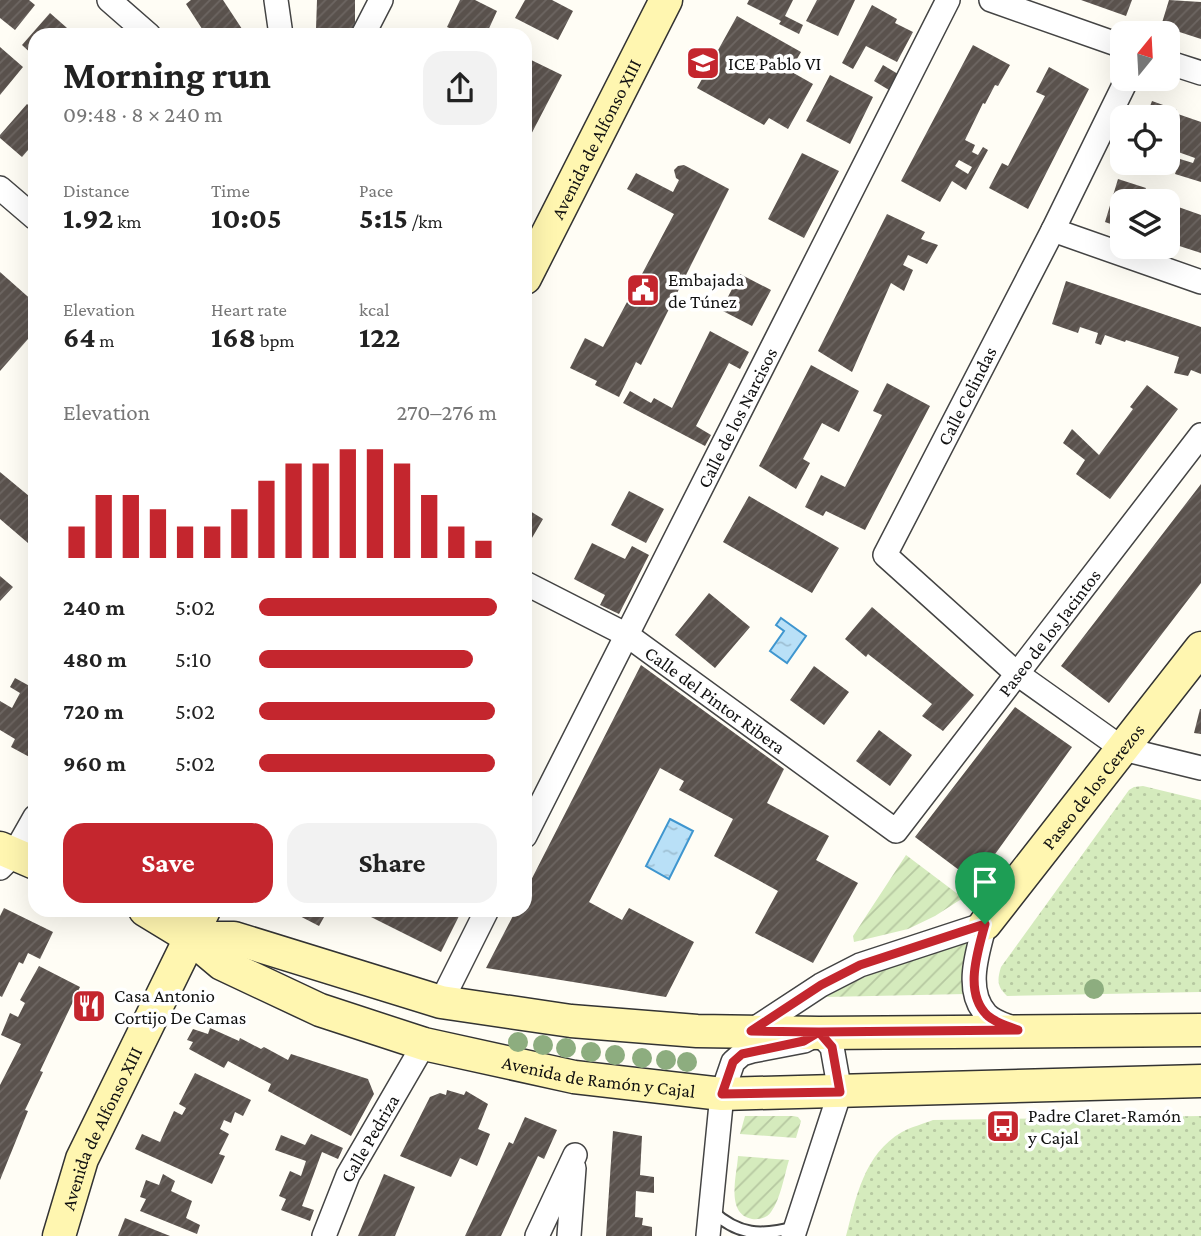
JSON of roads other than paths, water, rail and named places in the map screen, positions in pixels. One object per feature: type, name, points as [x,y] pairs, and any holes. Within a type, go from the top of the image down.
[{"type":"main road","name":"Avenida de Alfonso XIII","points":[[532,264],[666,0]]},
{"type":"main road","name":"Paseo de los Cerezos","points":[[985,924],[1201,648]]},
{"type":"main road","name":"Avenida de Ramón y Cajal","points":[[156,917],[191,938],[222,964],[320,1010],[424,1044],[573,1077],[722,1094],[1201,1081]]},
{"type":"main road","name":"Avenida de Alfonso XIII","points":[[59,1236],[82,1159],[201,917]]},
{"type":"main road","points":[[191,938],[234,938],[441,1002],[572,1021],[698,1031],[1201,1030]]},
{"type":"street","points":[[109,0],[141,28]]},
{"type":"street","points":[[276,0],[280,28]]},
{"type":"street","points":[[367,28],[381,0]]},
{"type":"street","name":"Calle de los Narcisos","points":[[532,822],[948,0]]},
{"type":"street","points":[[991,0],[1110,42]]},
{"type":"street","points":[[1180,66],[1201,73]]},
{"type":"street","name":"Calle Celindas","points":[[1016,673],[885,555],[1053,230],[1121,91]]},
{"type":"street","points":[[0,188],[28,212]]},
{"type":"street","points":[[1053,230],[1201,282]]},
{"type":"street","name":"Paseo de los Jacintos","points":[[896,831],[1201,435]]},
{"type":"street","name":"Calle del Pintor Ribera","points":[[532,587],[627,635],[896,831]]},
{"type":"street","points":[[1016,673],[1123,749],[1201,768]]},
{"type":"street","points":[[12,858],[28,829]]},
{"type":"street","points":[[441,1002],[484,917]]},
{"type":"street","points":[[751,1031],[821,985],[852,969],[985,924]]},
{"type":"street","name":"Paseo de los Cerezos","points":[[985,924],[975,968],[974,985],[978,1001],[986,1014],[997,1022],[1018,1030]]},
{"type":"street","points":[[708,1236],[722,1094],[733,1062],[742,1054],[804,1041],[819,1032],[832,1047],[840,1092],[795,1232]]},
{"type":"street","name":"Calle Pedriza","points":[[324,1236],[348,1175],[424,1044]]},
{"type":"street","points":[[537,1236],[575,1154],[569,1236]]},
{"type":"lane","points":[[710,1209],[725,1224],[750,1234],[795,1232]]},
{"type":"water","points":[[781,618],[806,636],[787,663],[770,651],[784,631],[776,625]]},
{"type":"water","points":[[670,819],[693,831],[669,879],[646,866]]},
{"type":"place","name":"ICE Pablo VI","points":[[703,63]]},
{"type":"place","name":"Embajada de Túnez","points":[[643,290]]},
{"type":"place","name":"Casa Antonio Cortijo De Camas","points":[[89,1006]]},
{"type":"place","name":"Padre Claret-Ramón y Cajal","points":[[1003,1126]]}]
